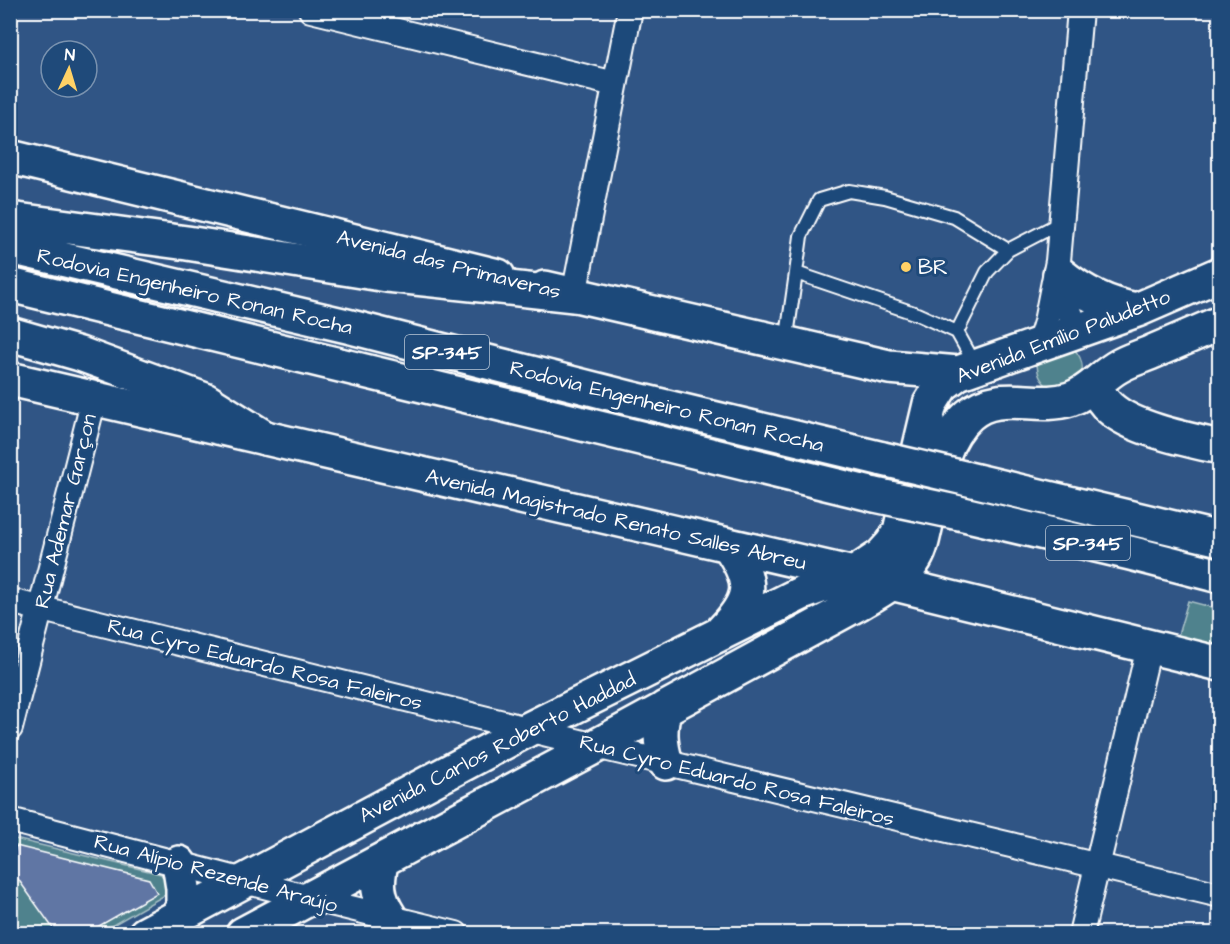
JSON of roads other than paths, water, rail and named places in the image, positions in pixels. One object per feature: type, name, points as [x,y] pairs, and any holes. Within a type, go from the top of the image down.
[{"type":"main road","name":"Avenida das Primaveras","points":[[10,157],[574,295],[889,367],[967,370]]},
{"type":"main road","points":[[10,219],[187,243],[387,275],[574,295]]},
{"type":"main road","name":"Rodovia Engenheiro Ronan Rocha","points":[[10,247],[336,323],[629,398],[1220,539]]},
{"type":"main road","points":[[1059,268],[1074,285],[1104,302],[1137,310]]},
{"type":"main road","name":"Avenida Emílio Paludetto","points":[[854,574],[881,556],[900,531],[930,404],[942,385],[967,370],[1137,310],[1220,274]]},
{"type":"main road","name":"Rodovia Engenheiro Ronan Rocha","points":[[10,285],[874,495],[1130,553],[1220,576]]},
{"type":"main road","name":"Avenida Emílio Paludetto","points":[[892,583],[904,573],[917,554],[942,457],[956,431],[969,415],[982,406],[995,402],[1068,400],[1082,394],[1119,366],[1220,323]]},
{"type":"main road","points":[[1078,331],[1091,357],[1094,385],[1111,410],[1138,424],[1220,447]]},
{"type":"main road","points":[[10,334],[80,354],[205,400],[265,438]]},
{"type":"main road","points":[[1038,401],[1034,390],[1032,367],[1039,345]]},
{"type":"main road","name":"Avenida das Primaveras","points":[[889,367],[910,382],[930,404]]},
{"type":"main road","name":"Avenida Magistrado Renato Salles Abreu","points":[[10,379],[854,574],[1220,664]]},
{"type":"main road","points":[[930,404],[946,411],[969,415]]},
{"type":"main road","points":[[721,632],[742,608],[746,594],[747,580],[741,564],[730,547]]},
{"type":"main road","name":"Avenida Carlos Roberto Haddad","points":[[145,933],[529,729],[802,593],[854,574]]},
{"type":"main road","name":"Avenida Carlos Roberto Haddad","points":[[243,933],[596,746],[892,583]]},
{"type":"main road","points":[[665,708],[660,736],[666,762]]},
{"type":"main road","points":[[382,860],[377,886],[379,897],[390,917]]},
{"type":"main road","points":[[179,863],[183,888],[183,913]]},
{"type":"street","points":[[311,10],[615,84]]},
{"type":"street","points":[[574,295],[630,10]]},
{"type":"street","points":[[1039,345],[1059,268],[1080,10]]},
{"type":"street","points":[[1059,268],[1070,313],[1078,331]]},
{"type":"street","name":"Rua Ademar Garçon","points":[[10,728],[94,399]]},
{"type":"street","name":"Rua Cyro Eduardo Rosa Faleiros","points":[[10,601],[596,746],[1220,896]]},
{"type":"street","points":[[1081,933],[1149,647]]},
{"type":"street","name":"Rua Alípio Rezende Araújo","points":[[10,820],[310,898],[456,933]]},
{"type":"lane","points":[[786,343],[801,236],[819,200],[849,192],[885,197],[954,217],[1008,250]]},
{"type":"lane","points":[[967,370],[957,332],[987,272],[1008,250],[1062,222]]},
{"type":"lane","points":[[796,273],[917,314],[957,332]]},
{"type":"place","name":"BR","points":[[906,267]]}]
